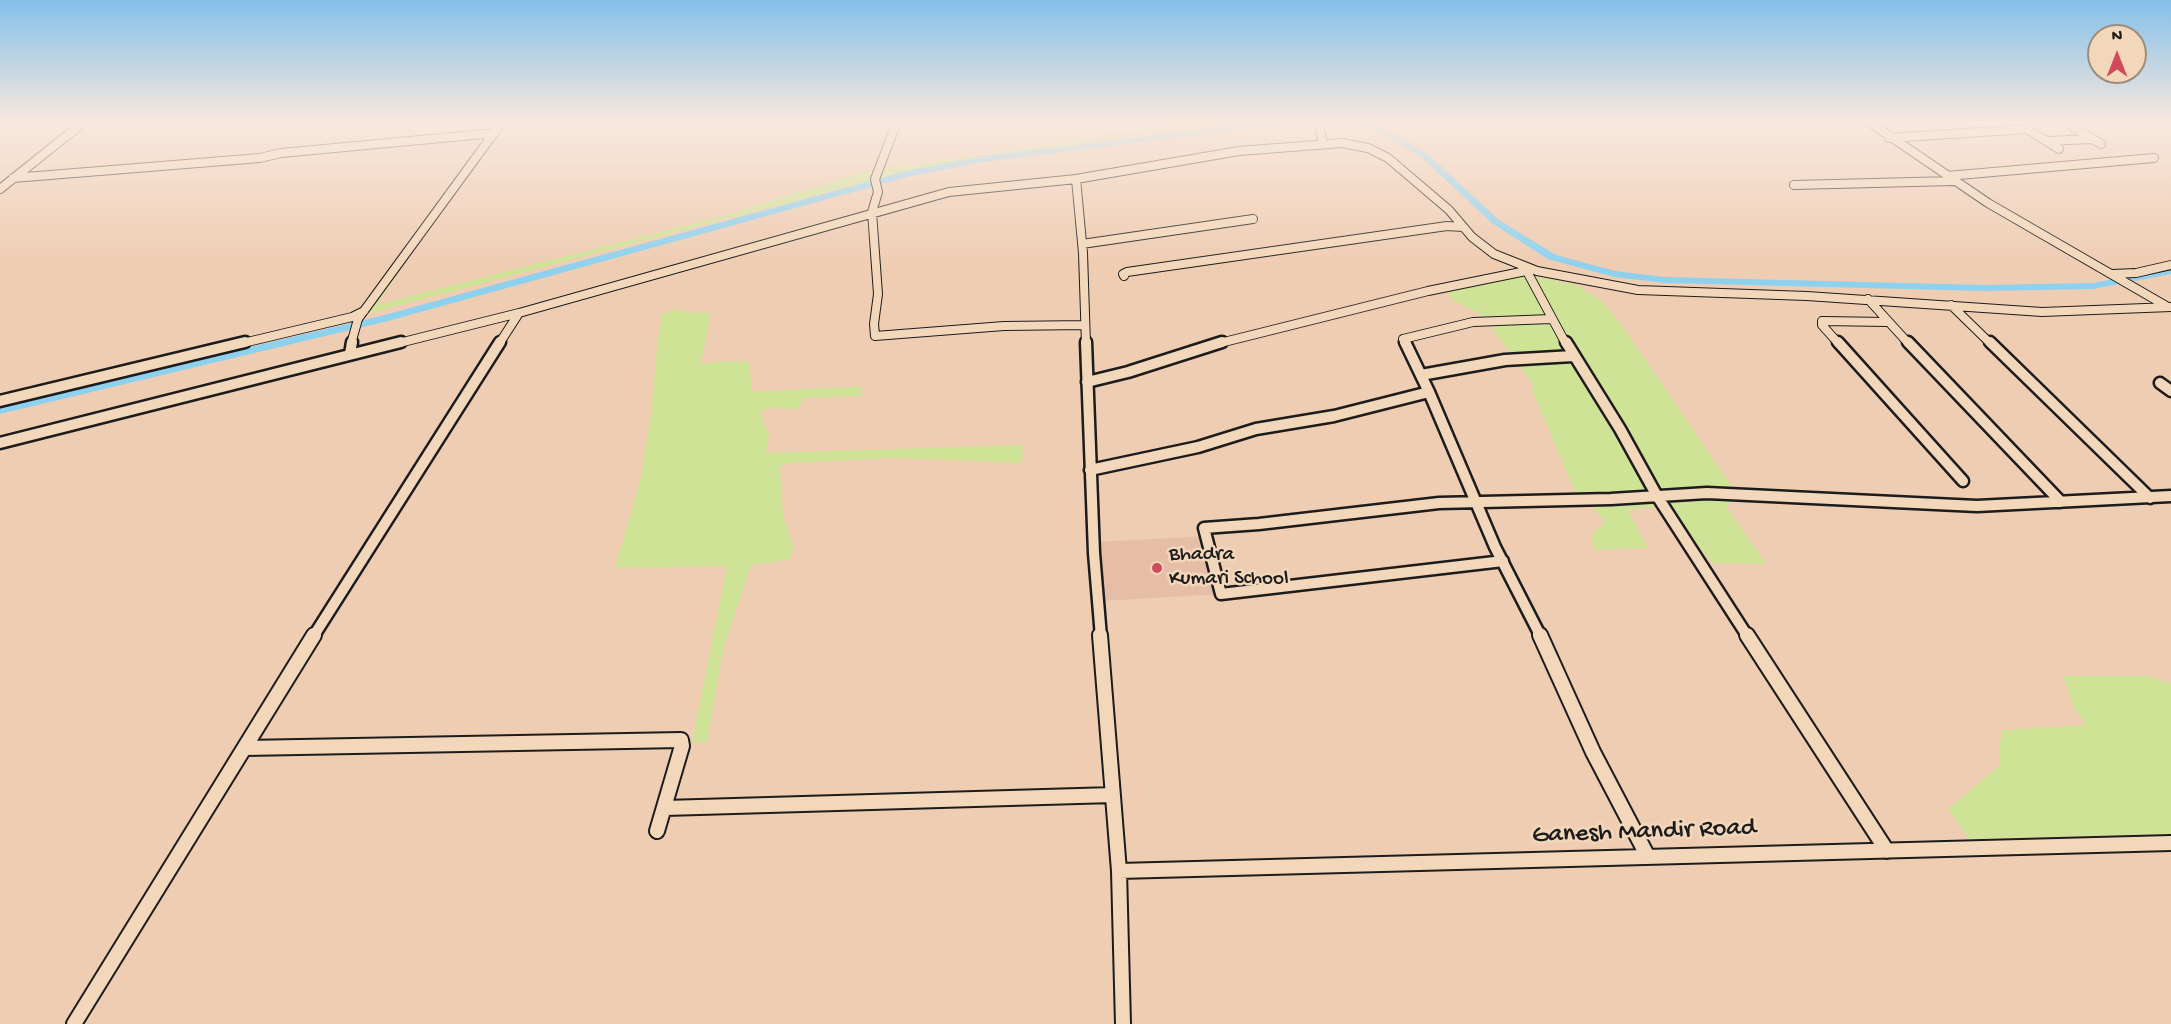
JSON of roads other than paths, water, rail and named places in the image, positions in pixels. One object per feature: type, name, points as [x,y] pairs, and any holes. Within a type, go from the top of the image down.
[{"type":"street","points":[[0,189],[23,170]]},
{"type":"street","points":[[13,178],[114,170]]},
{"type":"street","points":[[350,354],[350,346],[358,329],[361,315],[468,170]]},
{"type":"street","points":[[879,170],[876,179],[879,188],[878,201],[872,212],[878,294],[874,324],[875,336],[1004,326],[1085,325]]},
{"type":"street","points":[[0,442],[519,313],[949,192],[1076,179],[1130,170]]},
{"type":"street","points":[[1402,170],[1449,210],[1472,237],[1494,254],[1525,268],[1638,291],[1868,299],[2042,312],[2171,308]]},
{"type":"street","points":[[1938,170],[2010,216],[2171,308]]},
{"type":"street","points":[[1947,176],[2018,170]]},
{"type":"street","points":[[1076,179],[1082,244],[1094,553],[1119,871],[1123,1024]]},
{"type":"street","points":[[1794,185],[1954,181]]},
{"type":"street","points":[[1082,244],[1253,219]]},
{"type":"street","points":[[1124,276],[1123,274],[1127,272],[1221,257],[1447,226],[1463,227]]},
{"type":"street","points":[[2114,275],[2136,273],[2171,265]]},
{"type":"street","points":[[1525,268],[1551,319],[1620,429],[1657,496],[1887,851]]},
{"type":"street","points":[[1087,382],[1128,372],[1196,349],[1525,268]]},
{"type":"street","points":[[1868,299],[1887,322],[2061,502]]},
{"type":"street","points":[[1952,305],[2150,498]]},
{"type":"street","points":[[74,1024],[353,573],[519,313]]},
{"type":"street","points":[[0,401],[361,315]]},
{"type":"street","points":[[1551,319],[1473,322],[1403,339],[1429,392],[1474,502],[1550,654],[1593,752],[1648,857]]},
{"type":"street","points":[[1887,322],[1830,320],[1822,321],[1822,325],[1963,481]]},
{"type":"street","points":[[1421,375],[1505,360],[1573,356]]},
{"type":"street","points":[[2160,383],[2171,391]]},
{"type":"street","points":[[1090,470],[1198,447],[1256,429],[1334,416],[1429,392]]},
{"type":"street","points":[[1503,561],[1221,594],[1204,528],[1259,524],[1439,503],[1707,493],[1977,506],[2171,496]]},
{"type":"street","points":[[245,747],[681,740],[682,746],[657,831]]},
{"type":"street","points":[[665,808],[1113,795]]},
{"type":"street","name":"Ganesh Mandir Road","points":[[1119,871],[2171,843]]},
{"type":"waterway","points":[[0,410],[384,319],[927,170]]},
{"type":"waterway","points":[[1440,170],[1496,222],[1552,257],[1614,274],[1665,280],[1985,288],[2093,286],[2171,271]]},
{"type":"place","name":"Bhadra Kumari School","points":[[1157,568]]}]
